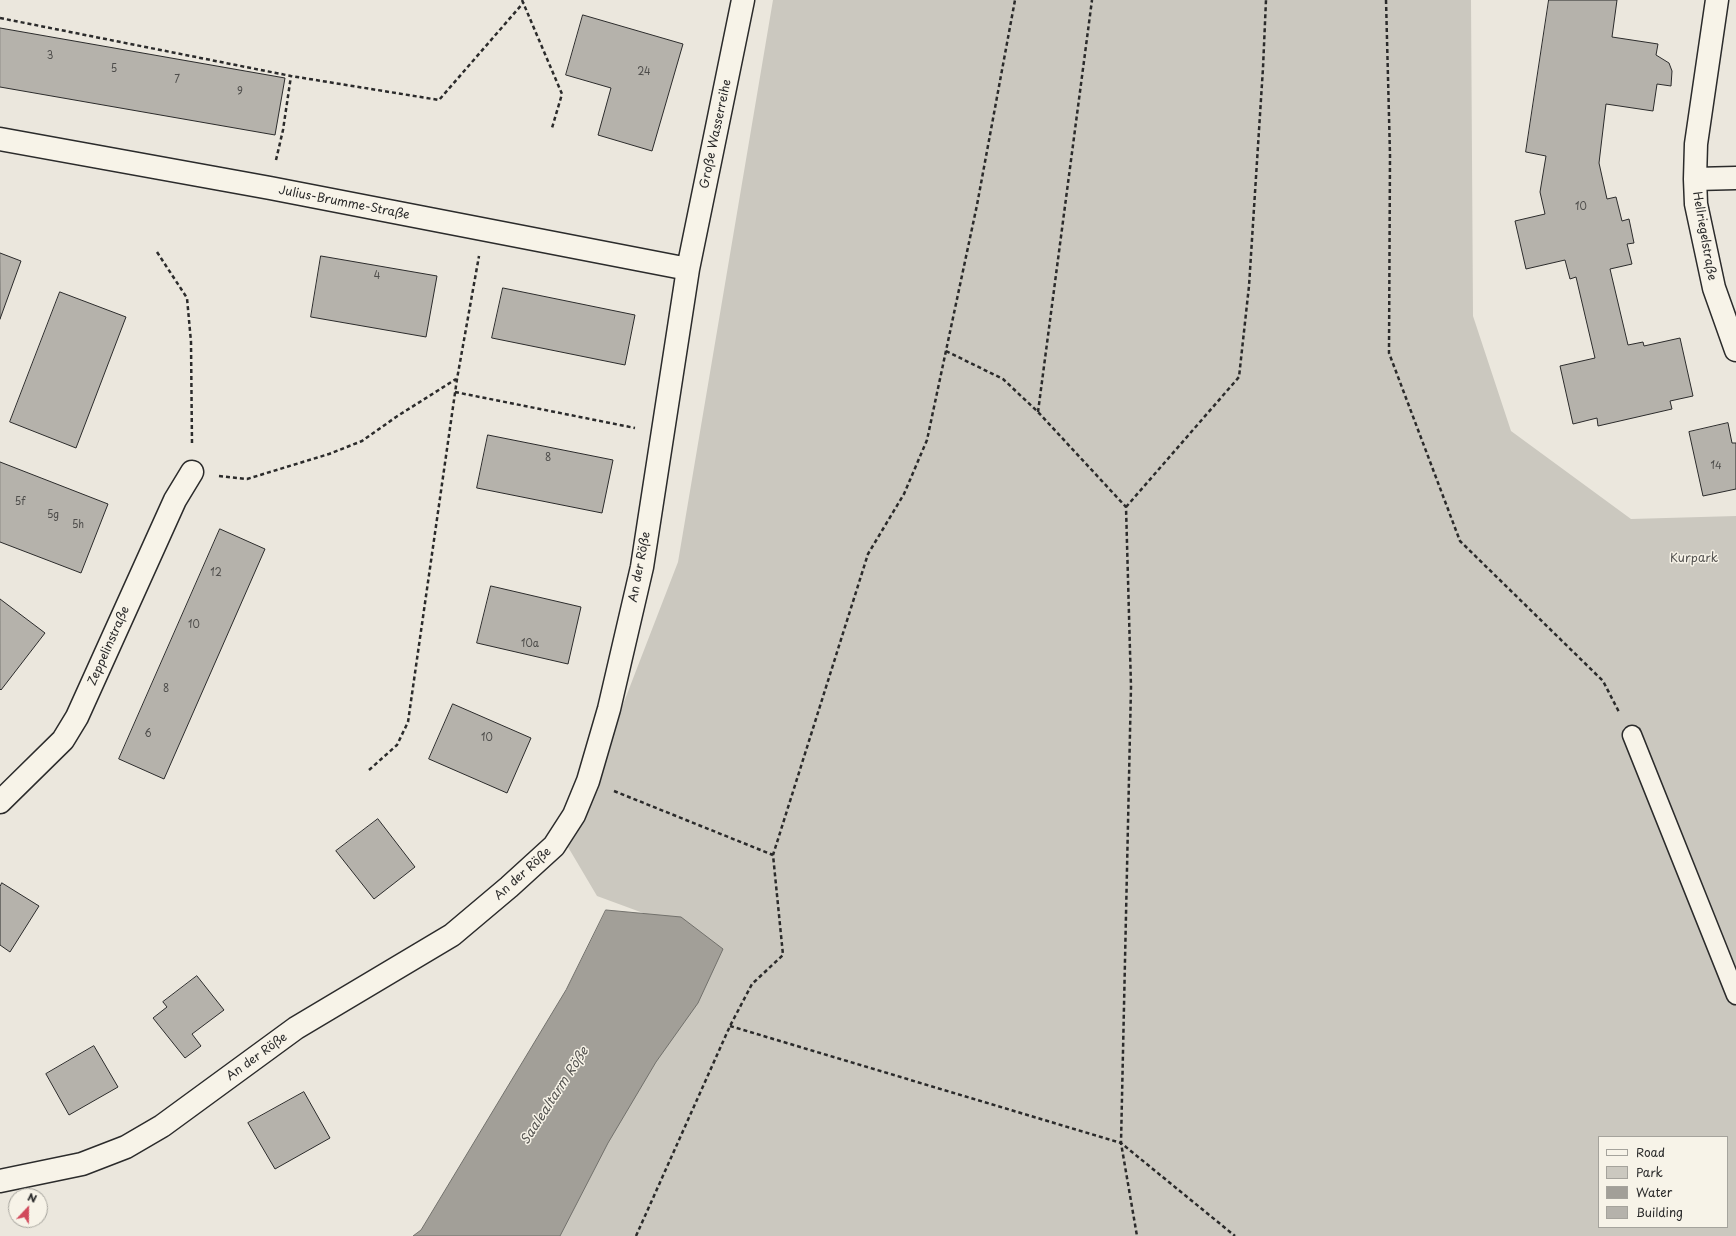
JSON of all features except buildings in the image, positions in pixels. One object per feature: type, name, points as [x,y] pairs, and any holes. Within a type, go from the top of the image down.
[{"type":"street","name":"Große Wasserreihe","points":[[688,269],[743,0]]},
{"type":"street","name":"Hellriegelstraße","points":[[1717,0],[1696,144],[1696,204],[1714,288],[1736,350]]},
{"type":"street","name":"Julius-Brumme-Straße","points":[[0,139],[270,188],[688,269]]},
{"type":"street","points":[[1695,179],[1724,180],[1736,178]]},
{"type":"street","name":"An der Röße","points":[[0,1181],[82,1164],[126,1147],[150,1133],[296,1028],[452,934],[509,887],[554,846],[574,815],[588,781],[608,709],[642,567],[688,269]]},
{"type":"street","name":"Zeppelinstraße","points":[[0,802],[63,740],[77,717],[175,500],[192,472]]},
{"type":"lane","points":[[1632,736],[1736,995]]},
{"type":"path","points":[[636,1236],[730,1026],[752,984],[783,954],[773,855],[868,554],[904,494],[927,440],[977,205],[1015,0]]},
{"type":"path","points":[[1038,412],[1092,0]]},
{"type":"path","points":[[1126,507],[1239,377],[1249,286],[1266,0]]},
{"type":"path","points":[[1386,0],[1390,155],[1389,353],[1460,541],[1603,681],[1632,736]]},
{"type":"path","points":[[0,18],[291,76],[439,100],[523,1],[562,94],[552,128]]},
{"type":"path","points":[[275,160],[283,130],[291,76]]},
{"type":"path","points":[[369,770],[396,745],[408,722],[457,379],[484,230]]},
{"type":"path","points":[[156,252],[187,298],[191,342],[192,472],[247,479],[328,454],[362,441],[396,417],[457,379]]},
{"type":"path","points":[[946,351],[1003,379],[1038,412],[1126,507],[1131,687],[1121,1143],[1136,1236]]},
{"type":"path","points":[[455,392],[663,433]]},
{"type":"path","points":[[630,796],[773,855]]},
{"type":"path","points":[[730,1026],[1121,1143],[1235,1236]]},
{"type":"green space","name":"Kurpark","points":[[773,0],[1471,0],[1473,316],[1511,431],[1631,519],[1736,516],[1736,1236],[517,1236],[692,931],[597,896],[568,847],[678,562]]},
{"type":"water","name":"Saalealtarm Röße","points":[[606,910],[681,917],[723,949],[698,1003],[656,1062],[608,1143],[560,1236],[413,1236],[421,1230],[566,990]]}]
